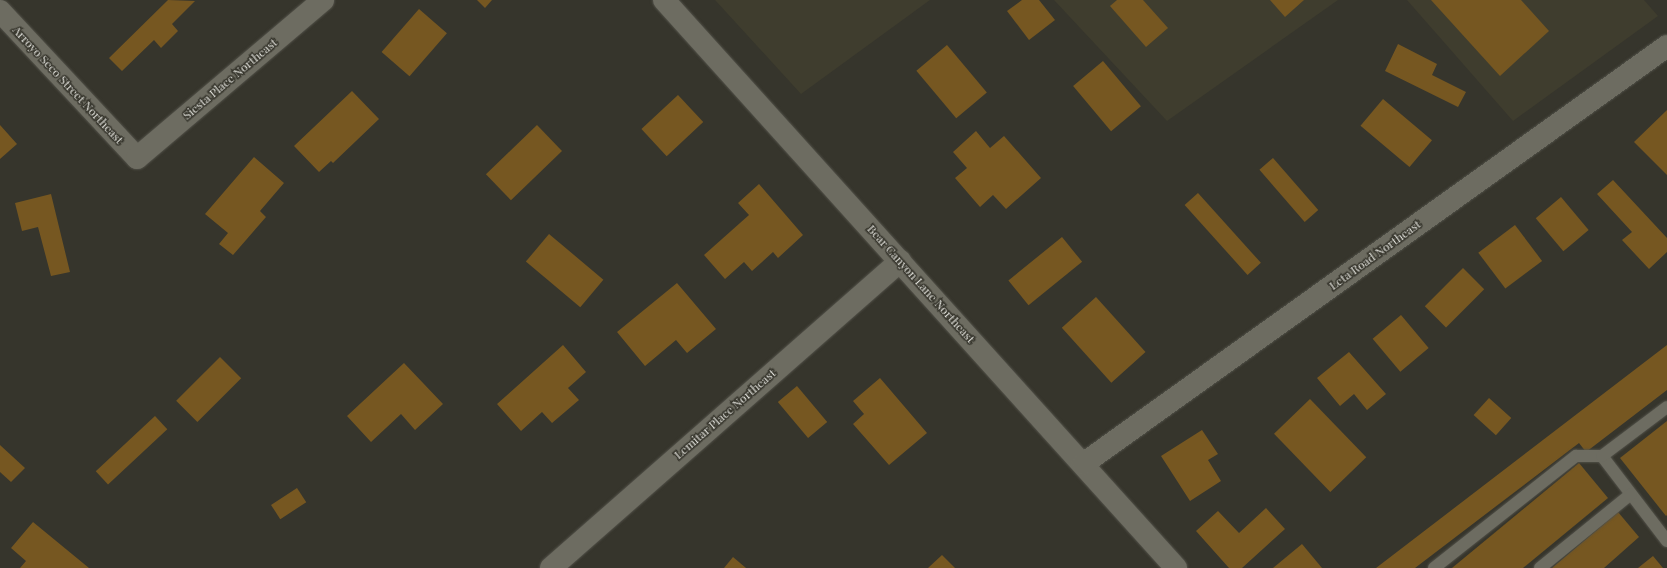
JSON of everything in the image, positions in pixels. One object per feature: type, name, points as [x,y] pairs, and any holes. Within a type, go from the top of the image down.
[{"type":"street","name":"Siesta Place Northeast","points":[[137,158],[323,0]]},
{"type":"street","name":"Bear Canyon Lane Northeast","points":[[664,0],[1176,568]]},
{"type":"street","name":"Arroyo Seco Street Northeast","points":[[0,11],[137,158]]},
{"type":"street","name":"Leta Road Northeast","points":[[1083,464],[1667,46]]},
{"type":"street","name":"Lemitar Place Northeast","points":[[551,568],[900,261]]},
{"type":"lane","points":[[1434,568],[1576,456],[1602,456],[1667,407]]},
{"type":"lane","points":[[1602,456],[1631,494],[1665,534]]},
{"type":"lane","points":[[1540,568],[1631,494]]},
{"type":"shaded area","points":[[715,0],[930,0],[801,94]]},
{"type":"shaded area","points":[[1054,0],[1338,0],[1167,121]]},
{"type":"shaded area","points":[[1407,0],[1644,0],[1658,16],[1513,121]]},
{"type":"building","points":[[168,0],[195,1],[172,24],[178,31],[161,48],[154,40],[122,71],[109,58]]},
{"type":"building","points":[[477,0],[492,0],[485,8]]},
{"type":"building","points":[[1022,0],[1039,0],[1055,20],[1029,40],[1007,11]]},
{"type":"building","points":[[1117,0],[1143,0],[1168,28],[1146,47],[1110,6]]},
{"type":"building","points":[[1270,0],[1304,0],[1285,17]]},
{"type":"building","points":[[1431,0],[1521,0],[1549,31],[1500,76]]},
{"type":"building","points":[[419,9],[447,33],[410,76],[382,52]]},
{"type":"building","points":[[1398,44],[1437,64],[1432,75],[1466,92],[1458,107],[1385,71]]},
{"type":"building","points":[[947,45],[987,92],[956,118],[916,71]]},
{"type":"building","points":[[1103,61],[1141,106],[1111,131],[1073,86]]},
{"type":"building","points":[[352,91],[379,119],[333,163],[331,161],[319,172],[294,146]]},
{"type":"building","points":[[678,95],[703,122],[667,156],[641,129]]},
{"type":"building","points":[[1383,99],[1432,140],[1410,167],[1361,126]]},
{"type":"building","points":[[1667,110],[1667,175],[1634,142]]},
{"type":"building","points":[[0,125],[17,144],[0,159]]},
{"type":"building","points":[[537,125],[562,151],[511,200],[486,174]]},
{"type":"building","points":[[976,131],[990,148],[1004,136],[1041,178],[1006,209],[993,195],[980,207],[955,178],[967,168],[953,152]]},
{"type":"building","points":[[254,157],[284,183],[260,211],[266,217],[233,255],[219,244],[228,233],[205,214]]},
{"type":"building","points":[[1273,158],[1318,210],[1305,222],[1259,170]]},
{"type":"building","points":[[1613,180],[1667,238],[1667,252],[1649,269],[1622,240],[1632,232],[1597,194]]},
{"type":"building","points":[[759,184],[803,235],[778,258],[773,252],[752,271],[744,262],[725,279],[704,255],[749,215],[738,203]]},
{"type":"building","points":[[1198,193],[1261,263],[1248,275],[1185,205]]},
{"type":"building","points":[[51,194],[70,272],[51,276],[38,227],[22,231],[15,203]]},
{"type":"building","points":[[1561,197],[1589,230],[1563,251],[1536,218]]},
{"type":"building","points":[[1515,225],[1542,261],[1505,289],[1478,253]]},
{"type":"building","points":[[549,234],[603,280],[580,307],[526,262]]},
{"type":"building","points":[[1062,237],[1082,262],[1029,305],[1008,280]]},
{"type":"building","points":[[1463,268],[1484,289],[1446,327],[1425,306]]},
{"type":"building","points":[[677,283],[716,329],[687,353],[676,340],[645,366],[617,332]]},
{"type":"building","points":[[1096,297],[1146,352],[1111,383],[1062,328]]},
{"type":"building","points":[[1401,315],[1429,348],[1400,372],[1373,339]]},
{"type":"building","points":[[563,345],[586,372],[568,388],[579,400],[552,423],[542,412],[521,431],[497,404]]},
{"type":"building","points":[[1667,345],[1667,390],[1586,452],[1579,443],[1415,568],[1376,568]]},
{"type":"building","points":[[1349,352],[1386,394],[1367,410],[1354,394],[1340,406],[1317,378]]},
{"type":"building","points":[[220,357],[241,378],[197,422],[176,401]]},
{"type":"building","points":[[404,363],[443,404],[415,430],[401,414],[371,442],[347,416]]},
{"type":"building","points":[[880,378],[927,433],[889,465],[853,424],[864,414],[853,401]]},
{"type":"building","points":[[797,386],[827,422],[808,438],[778,402]]},
{"type":"building","points":[[1489,398],[1511,418],[1496,435],[1474,415]]},
{"type":"building","points":[[1310,399],[1366,457],[1330,492],[1274,434]]},
{"type":"building","points":[[155,416],[167,429],[108,484],[96,471]]},
{"type":"building","points":[[1667,421],[1667,515],[1666,516],[1620,458]]},
{"type":"building","points":[[1202,430],[1218,454],[1208,460],[1221,481],[1190,501],[1161,456]]},
{"type":"building","points":[[0,445],[25,468],[11,482],[0,472]]},
{"type":"building","points":[[1579,463],[1608,498],[1523,568],[1452,568]]},
{"type":"building","points":[[297,488],[306,502],[280,519],[271,505]]},
{"type":"building","points":[[1266,508],[1285,529],[1242,568],[1229,568],[1196,531],[1218,511],[1239,533]]},
{"type":"building","points":[[1618,512],[1639,537],[1604,568],[1552,568]]},
{"type":"building","points":[[33,522],[89,568],[20,568],[26,561],[11,548]]},
{"type":"building","points":[[1302,544],[1322,568],[1273,568]]},
{"type":"building","points":[[942,555],[955,568],[928,568]]},
{"type":"building","points":[[1653,556],[1663,568],[1638,568]]},
{"type":"building","points":[[733,557],[746,568],[724,568]]}]
